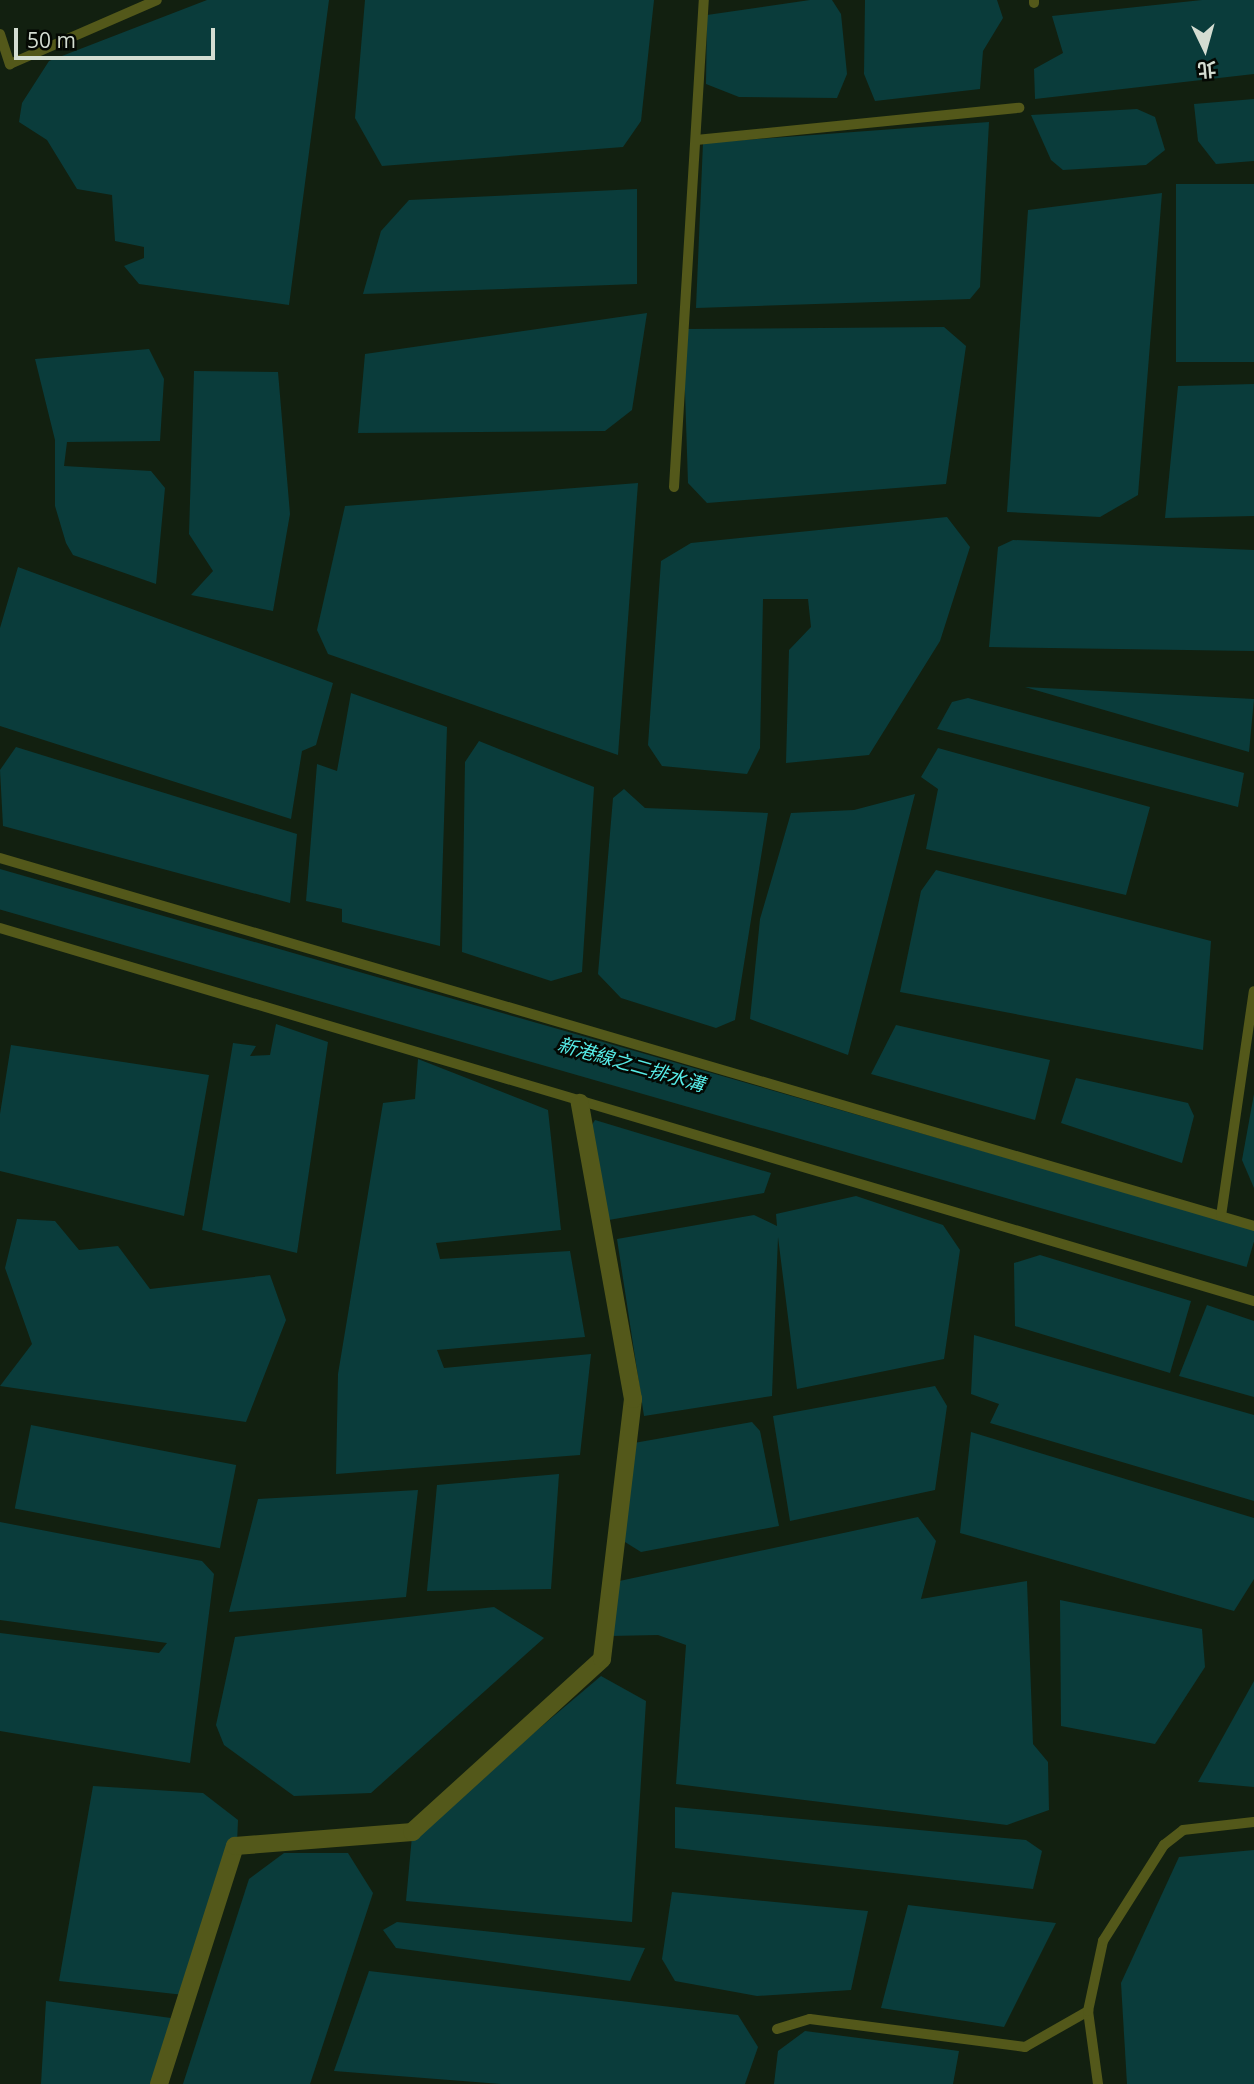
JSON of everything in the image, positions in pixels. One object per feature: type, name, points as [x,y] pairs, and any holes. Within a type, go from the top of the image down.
[{"type":"street","points":[[159,2084],[234,1846],[412,1832],[602,1658],[633,1399],[580,1103]]},
{"type":"lane","points":[[0,34],[10,64],[157,0]]},
{"type":"lane","points":[[674,487],[704,0]]},
{"type":"lane","points":[[696,140],[1019,108]]},
{"type":"lane","points":[[0,858],[1254,1226]]},
{"type":"lane","points":[[0,928],[580,1103],[1254,1301]]},
{"type":"lane","points":[[1221,1216],[1254,991]]},
{"type":"lane","points":[[1098,2084],[1088,2011],[1103,1941],[1164,1845],[1183,1830],[1254,1822]]},
{"type":"lane","points":[[777,2029],[810,2019],[1025,2047],[1088,2011]]},
{"type":"water","points":[[207,0],[329,0],[289,305],[139,284],[124,266],[144,258],[144,247],[115,241],[112,195],[77,189],[47,140],[19,122],[22,103],[49,61]]},
{"type":"water","points":[[365,0],[654,0],[641,121],[623,147],[382,166],[355,118]]},
{"type":"water","points":[[810,0],[832,0],[841,14],[847,74],[837,98],[739,97],[706,84],[707,15]]},
{"type":"water","points":[[865,0],[997,0],[1003,18],[983,51],[980,89],[875,101],[864,74]]},
{"type":"water","points":[[1202,0],[1254,0],[1254,74],[1035,99],[1034,69],[1063,53],[1052,16]]},
{"type":"water","points":[[1254,99],[1254,161],[1216,164],[1198,141],[1194,104]]},
{"type":"water","points":[[1137,109],[1155,117],[1165,150],[1146,165],[1063,170],[1051,160],[1031,115]]},
{"type":"water","points":[[989,122],[980,287],[970,299],[696,308],[703,143]]},
{"type":"water","points":[[1176,184],[1254,184],[1254,362],[1176,362]]},
{"type":"water","points":[[637,189],[637,284],[363,294],[381,231],[409,200]]},
{"type":"water","points":[[1162,193],[1138,495],[1100,517],[1007,512],[1028,210]]},
{"type":"water","points":[[647,313],[632,410],[605,431],[358,433],[365,354]]},
{"type":"water","points":[[944,327],[966,346],[946,484],[707,503],[688,483],[683,329]]},
{"type":"water","points":[[149,349],[164,379],[160,441],[67,442],[64,466],[151,471],[165,488],[156,584],[73,555],[66,543],[55,506],[55,440],[35,359]]},
{"type":"water","points":[[194,371],[278,372],[290,514],[273,611],[191,595],[213,571],[189,534]]},
{"type":"water","points":[[1254,384],[1254,516],[1165,518],[1178,386]]},
{"type":"water","points":[[638,483],[618,755],[328,654],[317,630],[345,506]]},
{"type":"water","points":[[947,517],[970,547],[940,641],[869,755],[786,763],[789,650],[811,627],[808,599],[763,599],[760,748],[747,774],[662,766],[648,745],[661,561],[691,543]]},
{"type":"water","points":[[1013,540],[1254,550],[1254,651],[989,647],[998,547]]},
{"type":"water","points":[[18,567],[333,683],[316,745],[302,751],[291,819],[0,726],[0,628]]},
{"type":"water","points":[[1025,687],[1254,699],[1249,752]]},
{"type":"water","points":[[351,693],[447,727],[440,946],[342,922],[342,909],[306,901],[317,764],[337,771]]},
{"type":"water","points":[[968,698],[1244,773],[1238,807],[937,729],[952,702]]},
{"type":"water","points":[[479,741],[594,787],[582,972],[551,981],[462,952],[465,762]]},
{"type":"water","points":[[16,747],[297,834],[290,903],[3,826],[0,770]]},
{"type":"water","points":[[938,748],[1150,807],[1126,895],[926,849],[938,789],[921,777]]},
{"type":"water","points":[[624,789],[645,808],[768,813],[735,1020],[716,1028],[621,998],[598,974],[613,798]]},
{"type":"water","points":[[915,794],[848,1055],[750,1019],[760,919],[791,813],[854,810]]},
{"type":"water","name":"新港線之二排水溝","points":[[0,869],[1254,1229],[1254,1241],[1247,1267],[0,910]]},
{"type":"water","points":[[936,870],[1211,941],[1203,1050],[900,992],[921,891]]},
{"type":"water","points":[[276,1024],[328,1042],[297,1253],[202,1230],[233,1043],[256,1046],[250,1056],[270,1055]]},
{"type":"water","points":[[896,1025],[1050,1060],[1035,1120],[871,1074]]},
{"type":"water","points":[[11,1045],[209,1075],[184,1216],[0,1171],[0,1114]]},
{"type":"water","points":[[418,1059],[548,1110],[561,1230],[436,1243],[440,1259],[570,1251],[585,1337],[437,1350],[444,1368],[591,1354],[580,1455],[336,1474],[338,1374],[383,1103],[415,1099]]},
{"type":"water","points":[[1076,1078],[1188,1103],[1194,1116],[1182,1163],[1061,1123]]},
{"type":"water","points":[[1254,1094],[1254,1188],[1242,1160]]},
{"type":"water","points":[[595,1120],[771,1173],[764,1193],[603,1221],[587,1133]]},
{"type":"water","points":[[856,1196],[943,1225],[960,1250],[944,1359],[797,1389],[778,1237],[772,1396],[644,1416],[617,1239],[754,1215],[777,1226],[776,1214]]},
{"type":"water","points":[[17,1219],[55,1221],[79,1250],[118,1246],[150,1289],[270,1275],[286,1320],[246,1422],[0,1386],[32,1344],[5,1268]]},
{"type":"water","points":[[1040,1255],[1191,1301],[1170,1373],[1015,1326],[1014,1263]]},
{"type":"water","points":[[1207,1305],[1254,1321],[1254,1397],[1179,1376]]},
{"type":"water","points":[[974,1335],[1254,1415],[1254,1501],[990,1423],[999,1404],[971,1394]]},
{"type":"water","points":[[935,1386],[947,1406],[935,1490],[790,1521],[773,1416]]},
{"type":"water","points":[[752,1422],[760,1431],[779,1526],[641,1552],[617,1537],[634,1443]]},
{"type":"water","points":[[31,1425],[236,1465],[220,1548],[15,1508]]},
{"type":"water","points":[[971,1432],[1254,1518],[1254,1579],[1234,1611],[960,1533]]},
{"type":"water","points":[[559,1474],[551,1589],[427,1591],[437,1485]]},
{"type":"water","points":[[418,1490],[406,1597],[229,1612],[258,1499]]},
{"type":"water","points":[[918,1517],[936,1541],[921,1599],[1027,1581],[1033,1744],[1048,1762],[1049,1810],[1007,1825],[676,1784],[686,1645],[658,1635],[609,1636],[610,1583]]},
{"type":"water","points":[[0,1522],[202,1561],[214,1574],[190,1763],[0,1731],[0,1633],[159,1653],[167,1643],[0,1620]]},
{"type":"water","points":[[1060,1600],[1202,1629],[1205,1667],[1155,1744],[1061,1726]]},
{"type":"water","points":[[494,1607],[544,1638],[371,1793],[294,1796],[224,1745],[216,1725],[235,1637]]},
{"type":"water","points":[[601,1676],[646,1701],[632,1922],[406,1901],[412,1836]]},
{"type":"water","points":[[1254,1681],[1254,1787],[1198,1782]]},
{"type":"water","points":[[93,1786],[203,1793],[238,1820],[237,1843],[184,1995],[59,1981]]},
{"type":"water","points":[[675,1807],[1026,1840],[1042,1851],[1033,1889],[675,1848]]},
{"type":"water","points":[[1254,1850],[1254,2084],[1127,2084],[1121,1983],[1179,1857]]},
{"type":"water","points":[[284,1853],[348,1853],[373,1893],[310,2084],[183,2084],[249,1879]]},
{"type":"water","points":[[672,1892],[868,1911],[851,1990],[757,1996],[675,1981],[662,1959]]},
{"type":"water","points":[[908,1905],[1056,1923],[1004,2027],[881,2008]]},
{"type":"water","points":[[397,1922],[645,1948],[630,1981],[396,1948],[383,1930]]},
{"type":"water","points":[[369,1971],[738,2015],[758,2047],[745,2084],[501,2084],[334,2071]]},
{"type":"water","points":[[46,2001],[171,2018],[152,2084],[41,2084]]},
{"type":"water","points":[[805,2031],[959,2051],[953,2084],[774,2084],[778,2051]]}]
